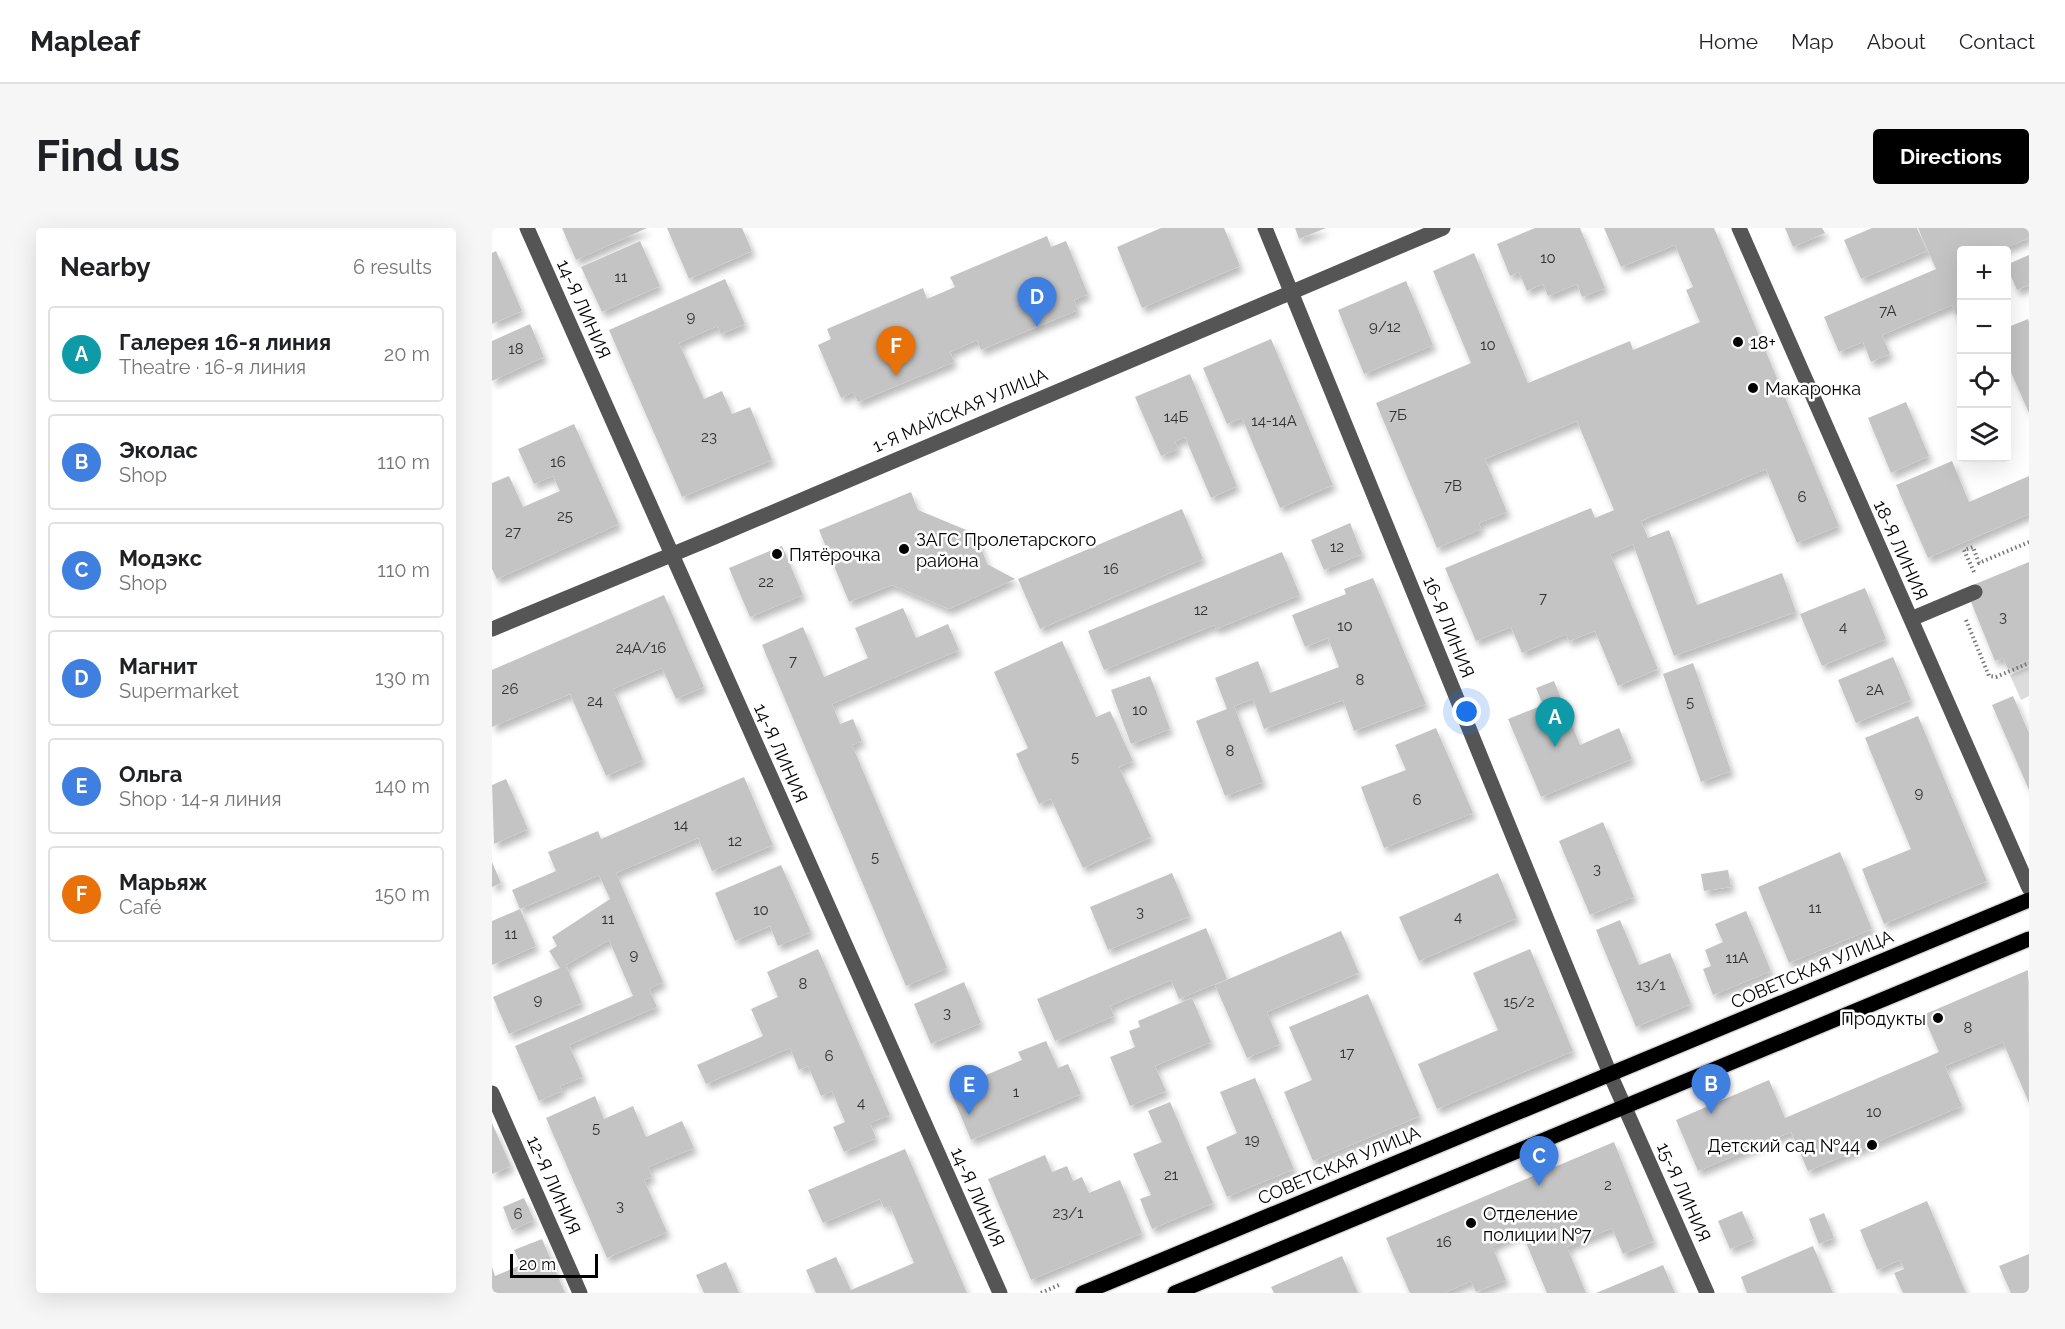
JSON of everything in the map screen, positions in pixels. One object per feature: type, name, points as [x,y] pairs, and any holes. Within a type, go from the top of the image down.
[{"type":"main road","name":"СОВЕТСКАЯ УЛИЦА","points":[[1083,1293],[2029,900]]},
{"type":"main road","points":[[1175,1293],[2029,939]]},
{"type":"street","name":"14-Я ЛИНИЯ","points":[[527,228],[1000,1293]]},
{"type":"street","name":"16-Я ЛИНИЯ","points":[[1264,228],[1610,1074]]},
{"type":"street","name":"1-Я МАЙСКАЯ УЛИЦА","points":[[492,628],[671,555],[1443,228]]},
{"type":"street","name":"18-Я ЛИНИЯ","points":[[1739,228],[2029,888]]},
{"type":"street","points":[[1911,620],[1975,592]]},
{"type":"street","points":[[1610,1074],[1625,1106]]},
{"type":"street","name":"12-Я ЛИНИЯ","points":[[492,1092],[580,1293]]},
{"type":"street","name":"15-Я ЛИНИЯ","points":[[1625,1106],[1707,1293]]},
{"type":"path","points":[[2029,542],[1979,563],[1972,547],[1964,550],[1977,580],[1953,590],[1989,676],[1996,677],[2029,663]]},
{"type":"shaded area","points":[[2029,667],[2029,696],[2021,700],[2010,675]]},
{"type":"building","points":[[562,228],[647,228],[576,260]]},
{"type":"building","points":[[667,228],[742,228],[752,251],[689,279]]},
{"type":"building","points":[[1161,228],[1224,228],[1240,266],[1142,308],[1117,247]]},
{"type":"building","points":[[1295,228],[1326,228],[1299,239]]},
{"type":"building","points":[[1535,228],[1580,228],[1605,288],[1582,297],[1577,284],[1548,296],[1543,284],[1527,291],[1519,272],[1510,276],[1497,244]]},
{"type":"building","points":[[1604,228],[1714,228],[1839,526],[1797,543],[1766,469],[1641,521],[1648,538],[1669,530],[1697,605],[1782,573],[1796,612],[1674,656],[1633,544],[1610,554],[1658,669],[1618,686],[1595,631],[1569,641],[1566,634],[1522,653],[1511,627],[1476,641],[1445,568],[1591,508],[1595,518],[1614,510],[1577,421],[1485,459],[1507,512],[1479,523],[1481,529],[1437,548],[1376,403],[1471,363],[1433,271],[1474,253],[1528,383],[1630,341],[1633,350],[1700,322],[1686,290],[1693,287],[1675,245],[1621,267]]},
{"type":"building","points":[[1785,228],[1822,228],[1825,233],[1793,247]]},
{"type":"building","points":[[1872,228],[1917,228],[1927,251],[1861,279],[1844,240]]},
{"type":"building","points":[[1918,228],[2029,228],[2029,238],[2010,246],[1957,246],[1957,316],[1952,305],[1882,335],[1890,354],[1871,362],[1863,342],[1839,352],[1824,317],[1936,269]]},
{"type":"building","points":[[1047,236],[1051,247],[1066,241],[1088,294],[1074,300],[1078,310],[981,350],[977,340],[950,352],[954,362],[858,402],[853,392],[841,398],[818,345],[831,339],[827,329],[923,288],[927,299],[955,287],[950,277]]},
{"type":"building","points":[[640,241],[660,286],[602,312],[581,267]]},
{"type":"building","points":[[496,251],[522,311],[492,324],[492,253]]},
{"type":"building","points":[[2029,255],[2029,285],[2017,290],[2011,276],[2011,263]]},
{"type":"building","points":[[725,279],[745,324],[721,334],[717,326],[679,343],[704,399],[722,391],[732,414],[750,407],[772,460],[682,497],[609,330]]},
{"type":"building","points":[[1406,281],[1433,345],[1364,374],[1338,310]]},
{"type":"building","points":[[2028,319],[2029,322],[2029,413],[2011,372],[2011,326]]},
{"type":"building","points":[[530,324],[544,357],[492,381],[492,341]]},
{"type":"building","points":[[1271,339],[1333,485],[1280,508],[1242,418],[1227,424],[1203,368]]},
{"type":"building","points":[[1190,374],[1237,486],[1211,498],[1185,437],[1175,442],[1178,449],[1161,456],[1135,397]]},
{"type":"building","points":[[1906,402],[1929,456],[1891,473],[1868,418]]},
{"type":"building","points":[[574,424],[619,524],[497,579],[492,569],[492,483],[509,476],[523,507],[560,491],[553,476],[534,484],[518,449]]},
{"type":"building","points":[[1952,461],[1969,502],[2029,476],[2029,514],[1928,558],[1896,485]]},
{"type":"building","name":"ЗАГС Пролетарского района","points":[[911,492],[918,510],[976,534],[987,564],[1015,579],[949,609],[892,585],[849,602],[819,530]]},
{"type":"building","points":[[1182,509],[1203,559],[1040,629],[1018,579]]},
{"type":"building","points":[[1350,523],[1362,554],[1324,570],[1311,540]]},
{"type":"building","points":[[782,546],[803,595],[750,617],[729,568]]},
{"type":"building","points":[[1282,552],[1300,595],[1216,629],[1214,625],[1104,670],[1088,631]]},
{"type":"building","points":[[2029,562],[2029,660],[2008,669],[2003,658],[1995,661],[1971,602],[1978,599],[1973,585]]},
{"type":"building","points":[[1373,578],[1426,704],[1354,731],[1343,700],[1264,729],[1253,699],[1234,706],[1263,782],[1225,796],[1196,721],[1227,709],[1215,678],[1258,661],[1270,693],[1339,667],[1328,638],[1305,647],[1292,615],[1346,594],[1344,589]]},
{"type":"building","points":[[1865,588],[1886,639],[1822,666],[1800,614]]},
{"type":"building","points":[[664,595],[704,687],[676,699],[662,668],[613,689],[643,760],[606,776],[570,694],[492,727],[492,670]]},
{"type":"building","points":[[903,608],[916,638],[948,624],[959,650],[832,704],[840,724],[853,719],[862,741],[852,745],[947,968],[906,986],[762,645],[803,627],[824,677],[868,658],[855,628]]},
{"type":"building","points":[[1062,641],[1096,717],[1110,711],[1133,761],[1119,767],[1151,837],[1083,868],[1051,799],[1039,804],[1016,754],[1028,748],[994,672]]},
{"type":"building","points":[[1893,657],[1911,700],[1856,723],[1838,680]]},
{"type":"building","points":[[1693,663],[1731,771],[1701,782],[1663,674]]},
{"type":"building","points":[[1150,676],[1170,729],[1131,744],[1111,690]]},
{"type":"building","points":[[1554,681],[1580,745],[1619,728],[1632,759],[1541,797],[1508,719],[1543,705],[1536,688]]},
{"type":"building","points":[[2013,696],[2029,733],[2029,790],[1992,705]]},
{"type":"building","points":[[1918,716],[1987,881],[1884,924],[1862,869],[1911,849],[1865,738]]},
{"type":"building","points":[[1436,728],[1473,813],[1384,848],[1361,787],[1406,770],[1395,745]]},
{"type":"building","points":[[744,777],[773,845],[712,871],[698,838],[616,873],[663,982],[649,989],[657,1007],[569,1045],[583,1077],[560,1086],[562,1091],[539,1101],[515,1046],[633,996],[609,940],[566,965],[582,1003],[509,1034],[493,997],[560,968],[549,951],[557,946],[552,937],[610,899],[599,875],[520,909],[512,890],[556,871],[548,852],[598,831],[601,839]]},
{"type":"building","points":[[506,779],[528,829],[494,844],[492,785]]},
{"type":"building","points":[[1603,822],[1634,897],[1590,915],[1559,841]]},
{"type":"building","points":[[1840,852],[1872,929],[1789,963],[1758,887]]},
{"type":"building","points":[[492,862],[501,883],[492,887]]},
{"type":"building","points":[[781,865],[811,932],[778,946],[770,926],[735,941],[715,893]]},
{"type":"building","points":[[1728,870],[1731,887],[1704,891],[1701,874]]},
{"type":"building","points":[[1172,873],[1190,916],[1108,950],[1090,907]]},
{"type":"building","points":[[1498,873],[1517,918],[1419,961],[1399,917]]},
{"type":"building","points":[[520,909],[536,946],[492,965],[492,921]]},
{"type":"building","points":[[1746,911],[1771,971],[1713,995],[1703,969],[1711,966],[1705,950],[1723,942],[1715,924]]},
{"type":"building","points":[[1620,920],[1639,965],[1670,953],[1691,1004],[1636,1027],[1596,930]]},
{"type":"building","points":[[1206,928],[1227,979],[1179,999],[1171,980],[1110,1006],[1114,1016],[1055,1041],[1037,999]]},
{"type":"building","points":[[1341,931],[1359,973],[1267,1012],[1280,1044],[1247,1058],[1215,985]]},
{"type":"building","points":[[818,949],[890,1115],[870,1123],[876,1138],[844,1152],[833,1127],[845,1122],[832,1091],[821,1096],[808,1066],[799,1070],[790,1048],[706,1084],[697,1065],[763,1036],[751,1009],[778,997],[767,972]]},
{"type":"building","points":[[1530,949],[1573,1051],[1437,1109],[1418,1064],[1498,1030],[1473,973]]},
{"type":"building","points":[[2028,970],[2029,1103],[2003,1042],[1945,1066],[1962,1106],[1808,1171],[1791,1132],[1698,1171],[1676,1120],[1769,1080],[1785,1118],[1939,1052],[1923,1015]]},
{"type":"building","points":[[964,982],[981,1023],[931,1044],[914,1004]]},
{"type":"building","points":[[1368,994],[1420,1116],[1313,1161],[1284,1092],[1312,1080],[1289,1027]]},
{"type":"building","points":[[1192,998],[1211,1042],[1155,1066],[1166,1091],[1130,1106],[1110,1057],[1135,1047],[1129,1031],[1140,1027],[1138,1021]]},
{"type":"building","points":[[1046,1041],[1058,1068],[1068,1064],[1081,1094],[971,1140],[950,1090],[1022,1060],[1018,1052]]},
{"type":"building","points":[[1255,1078],[1294,1169],[1227,1197],[1206,1147],[1237,1133],[1220,1092]]},
{"type":"building","points":[[595,1096],[604,1119],[633,1106],[646,1137],[682,1121],[694,1148],[648,1167],[652,1177],[644,1180],[667,1232],[607,1258],[546,1118]]},
{"type":"building","points":[[1170,1102],[1213,1203],[1152,1229],[1140,1199],[1151,1195],[1133,1154],[1162,1142],[1148,1111]]},
{"type":"building","points":[[492,1123],[511,1166],[492,1174]]},
{"type":"building","points":[[1614,1142],[1654,1241],[1623,1254],[1612,1228],[1567,1247],[1586,1293],[1547,1293],[1522,1233],[1492,1246],[1506,1280],[1476,1292],[1471,1281],[1444,1293],[1410,1293],[1386,1238]]},
{"type":"building","points":[[905,1149],[967,1293],[816,1293],[806,1270],[836,1257],[851,1290],[914,1263],[890,1206],[884,1208],[880,1199],[823,1223],[808,1190]]},
{"type":"building","points":[[1045,1155],[1052,1172],[1067,1166],[1073,1181],[1082,1177],[1089,1193],[1120,1180],[1142,1233],[1031,1280],[988,1179]]},
{"type":"building","points":[[524,1198],[534,1220],[512,1230],[503,1207]]},
{"type":"building","points":[[1927,1201],[1966,1293],[1903,1293],[1894,1273],[1904,1269],[1900,1260],[1877,1270],[1860,1230]]},
{"type":"building","points":[[1742,1211],[1754,1239],[1730,1249],[1718,1221]]},
{"type":"building","points":[[1824,1213],[1834,1238],[1819,1244],[1809,1219]]},
{"type":"building","points":[[542,1239],[565,1293],[492,1293],[492,1267],[495,1276],[521,1265],[514,1250]]},
{"type":"building","points":[[1813,1246],[1833,1293],[1747,1293],[1741,1277]]},
{"type":"building","points":[[2029,1254],[2029,1293],[2011,1293],[1999,1266]]},
{"type":"building","points":[[1342,1256],[1358,1293],[1274,1293],[1271,1287]]},
{"type":"building","points":[[726,1262],[739,1293],[704,1293],[696,1275]]},
{"type":"building","points":[[1663,1265],[1675,1293],[1596,1293]]},
{"type":"place","name":"Магнит","points":[[1037,327]]},
{"type":"place","name":"18+","points":[[1738,342]]},
{"type":"place","name":"Марьяж","points":[[896,376]]},
{"type":"place","name":"Макаронка","points":[[1753,388]]},
{"type":"place","name":"ЗАГС Пролетарского района","points":[[904,549]]},
{"type":"place","name":"Пятёрочка","points":[[777,554]]},
{"type":"place","name":"Галерея 16-я линия","points":[[1555,747]]},
{"type":"place","name":"Продукты","points":[[1938,1018]]},
{"type":"place","name":"Эколас","points":[[1711,1114]]},
{"type":"place","name":"Ольга","points":[[969,1115]]},
{"type":"place","name":"Детский сад №44","points":[[1872,1145]]},
{"type":"place","name":"Модэкс","points":[[1539,1186]]},
{"type":"place","name":"Отделение полиции №7","points":[[1471,1223]]}]
